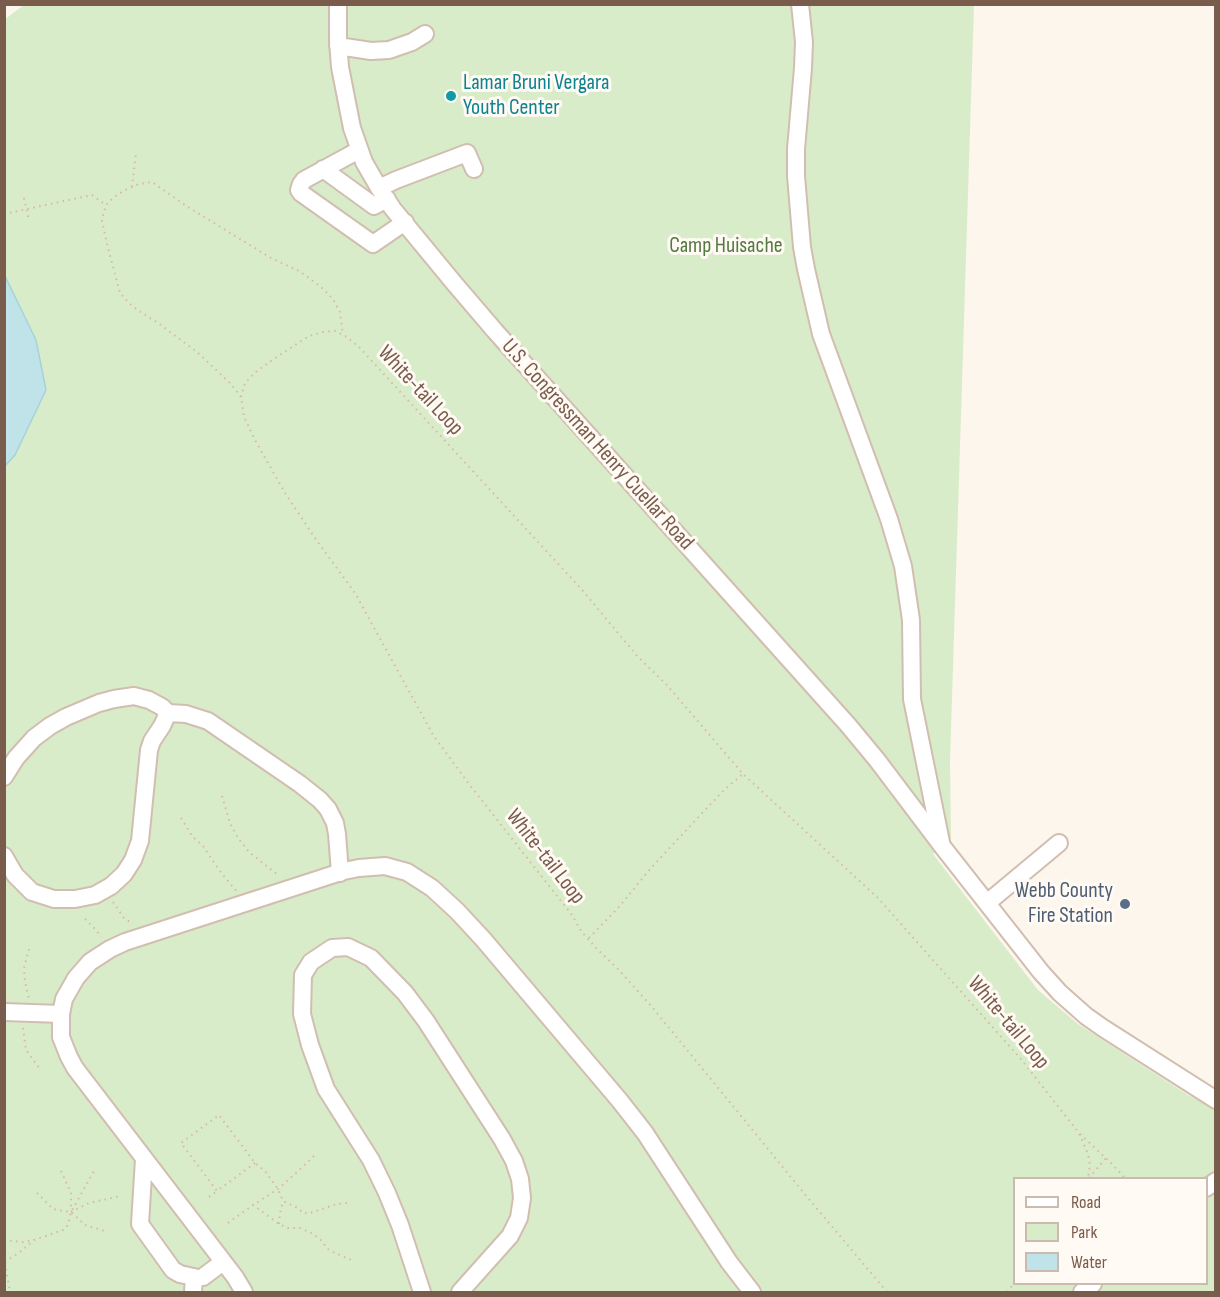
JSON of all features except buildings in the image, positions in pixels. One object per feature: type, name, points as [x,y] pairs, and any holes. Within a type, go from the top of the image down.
[{"type":"street","name":"U.S. Congressman Henry Cuellar Road","points":[[338,4],[340,67],[352,128],[364,162],[383,194],[405,222],[495,331],[848,725],[1041,972],[1060,993],[1103,1028],[1215,1100]]},
{"type":"street","name":"U.S. Congressman Henry Cuellar Road","points":[[800,4],[804,42],[796,176],[802,248],[821,334],[889,519],[903,567],[911,620],[912,699],[942,846]]},
{"type":"street","points":[[338,46],[371,51],[389,50],[412,42],[424,34]]},
{"type":"street","points":[[359,150],[304,180],[301,184],[301,193],[373,244],[405,222]]},
{"type":"street","points":[[323,170],[375,206],[396,180],[467,153],[474,169]]},
{"type":"street","points":[[4,777],[16,758],[34,738],[50,726],[84,708],[114,699],[134,696],[149,700],[168,713],[186,714],[208,722],[236,739],[320,800],[327,809],[337,834],[339,873]]},
{"type":"street","points":[[4,856],[15,875],[32,892],[54,899],[75,899],[95,895],[111,886],[133,860],[140,841],[149,750],[168,713]]},
{"type":"street","points":[[987,903],[1059,843]]},
{"type":"street","points":[[244,1293],[69,1057],[61,1037],[61,1014],[64,999],[76,978],[90,962],[125,942],[339,873],[359,868],[385,866],[396,868],[418,879],[443,897],[483,939],[654,1145],[729,1262],[752,1293]]},
{"type":"street","points":[[422,1293],[387,1193],[371,1160],[326,1089],[309,1045],[302,1014],[303,975],[311,962],[332,948],[348,947],[371,958],[405,993],[426,1021],[514,1161],[520,1179],[522,1198],[519,1218],[510,1236],[460,1293]]},
{"type":"street","points":[[4,1012],[61,1014]]},
{"type":"street","points":[[144,1159],[140,1224],[172,1270],[193,1285],[223,1262]]},
{"type":"path","points":[[132,187],[136,153]]},
{"type":"path","points":[[4,214],[92,195],[106,205],[114,197],[132,187],[148,182],[156,184],[188,207],[271,258],[299,271],[320,286],[333,299],[340,312],[343,335],[335,331],[309,336],[256,370],[245,383],[241,397]]},
{"type":"path","points":[[24,198],[29,220]]},
{"type":"path","name":"White-tail Loop","points":[[106,205],[102,221],[118,287],[124,298],[197,352],[231,384],[241,397],[244,417],[285,494],[316,541],[355,593],[433,735],[572,915],[581,931],[657,1014],[887,1293]]},
{"type":"path","name":"White-tail Loop","points":[[343,335],[359,347],[583,591],[638,657],[666,684],[743,774],[888,907],[1020,1058],[1079,1133],[1123,1177]]},
{"type":"path","points":[[588,939],[705,810],[743,774]]},
{"type":"path","points":[[222,796],[238,838],[249,852],[279,875],[282,884]]},
{"type":"path","points":[[181,818],[192,836],[237,892]]},
{"type":"path","points":[[111,900],[124,918],[139,927]]},
{"type":"path","points":[[85,919],[104,940]]},
{"type":"path","points":[[29,949],[24,968],[31,1004]]},
{"type":"path","points":[[23,1026],[25,1047],[40,1069]]},
{"type":"path","points":[[4,1028],[5,1038]]},
{"type":"path","points":[[19,1048],[25,1047]]},
{"type":"path","points":[[217,1191],[181,1143],[219,1115],[278,1189],[283,1201],[279,1224]]},
{"type":"path","name":"White-tail Loop","points":[[1079,1133],[1088,1154],[1089,1177]]},
{"type":"path","points":[[228,1223],[252,1203],[278,1189],[314,1156]]},
{"type":"path","name":"White-tail Loop","points":[[1091,1177],[1106,1158]]},
{"type":"path","points":[[209,1197],[255,1163]]},
{"type":"path","points":[[71,1212],[94,1171]]},
{"type":"path","points":[[4,1240],[22,1242],[34,1240],[68,1226],[71,1193],[61,1172]]},
{"type":"path","points":[[235,1178],[239,1182]]},
{"type":"path","points":[[37,1193],[53,1209],[71,1212],[85,1225],[105,1231]]},
{"type":"path","points":[[71,1212],[89,1203],[120,1196]]},
{"type":"path","points":[[283,1201],[303,1213],[348,1203]]},
{"type":"path","points":[[252,1203],[279,1224],[288,1228],[300,1228],[311,1233],[319,1238],[328,1249],[354,1261]]},
{"type":"path","points":[[10,1293],[5,1261],[34,1240]]},
{"type":"green space","name":"Camp Huisache","points":[[25,4],[974,5],[950,761],[951,840],[933,854],[1038,990],[1078,1024],[1188,1095],[1215,1108],[1215,1292],[5,1292],[4,20]]},
{"type":"water","points":[[5,276],[36,340],[46,390],[15,455],[5,466]]},
{"type":"place","name":"Lamar Bruni Vergara Youth Center","points":[[451,96]]},
{"type":"place","name":"Webb County Fire Station","points":[[1125,904]]}]
